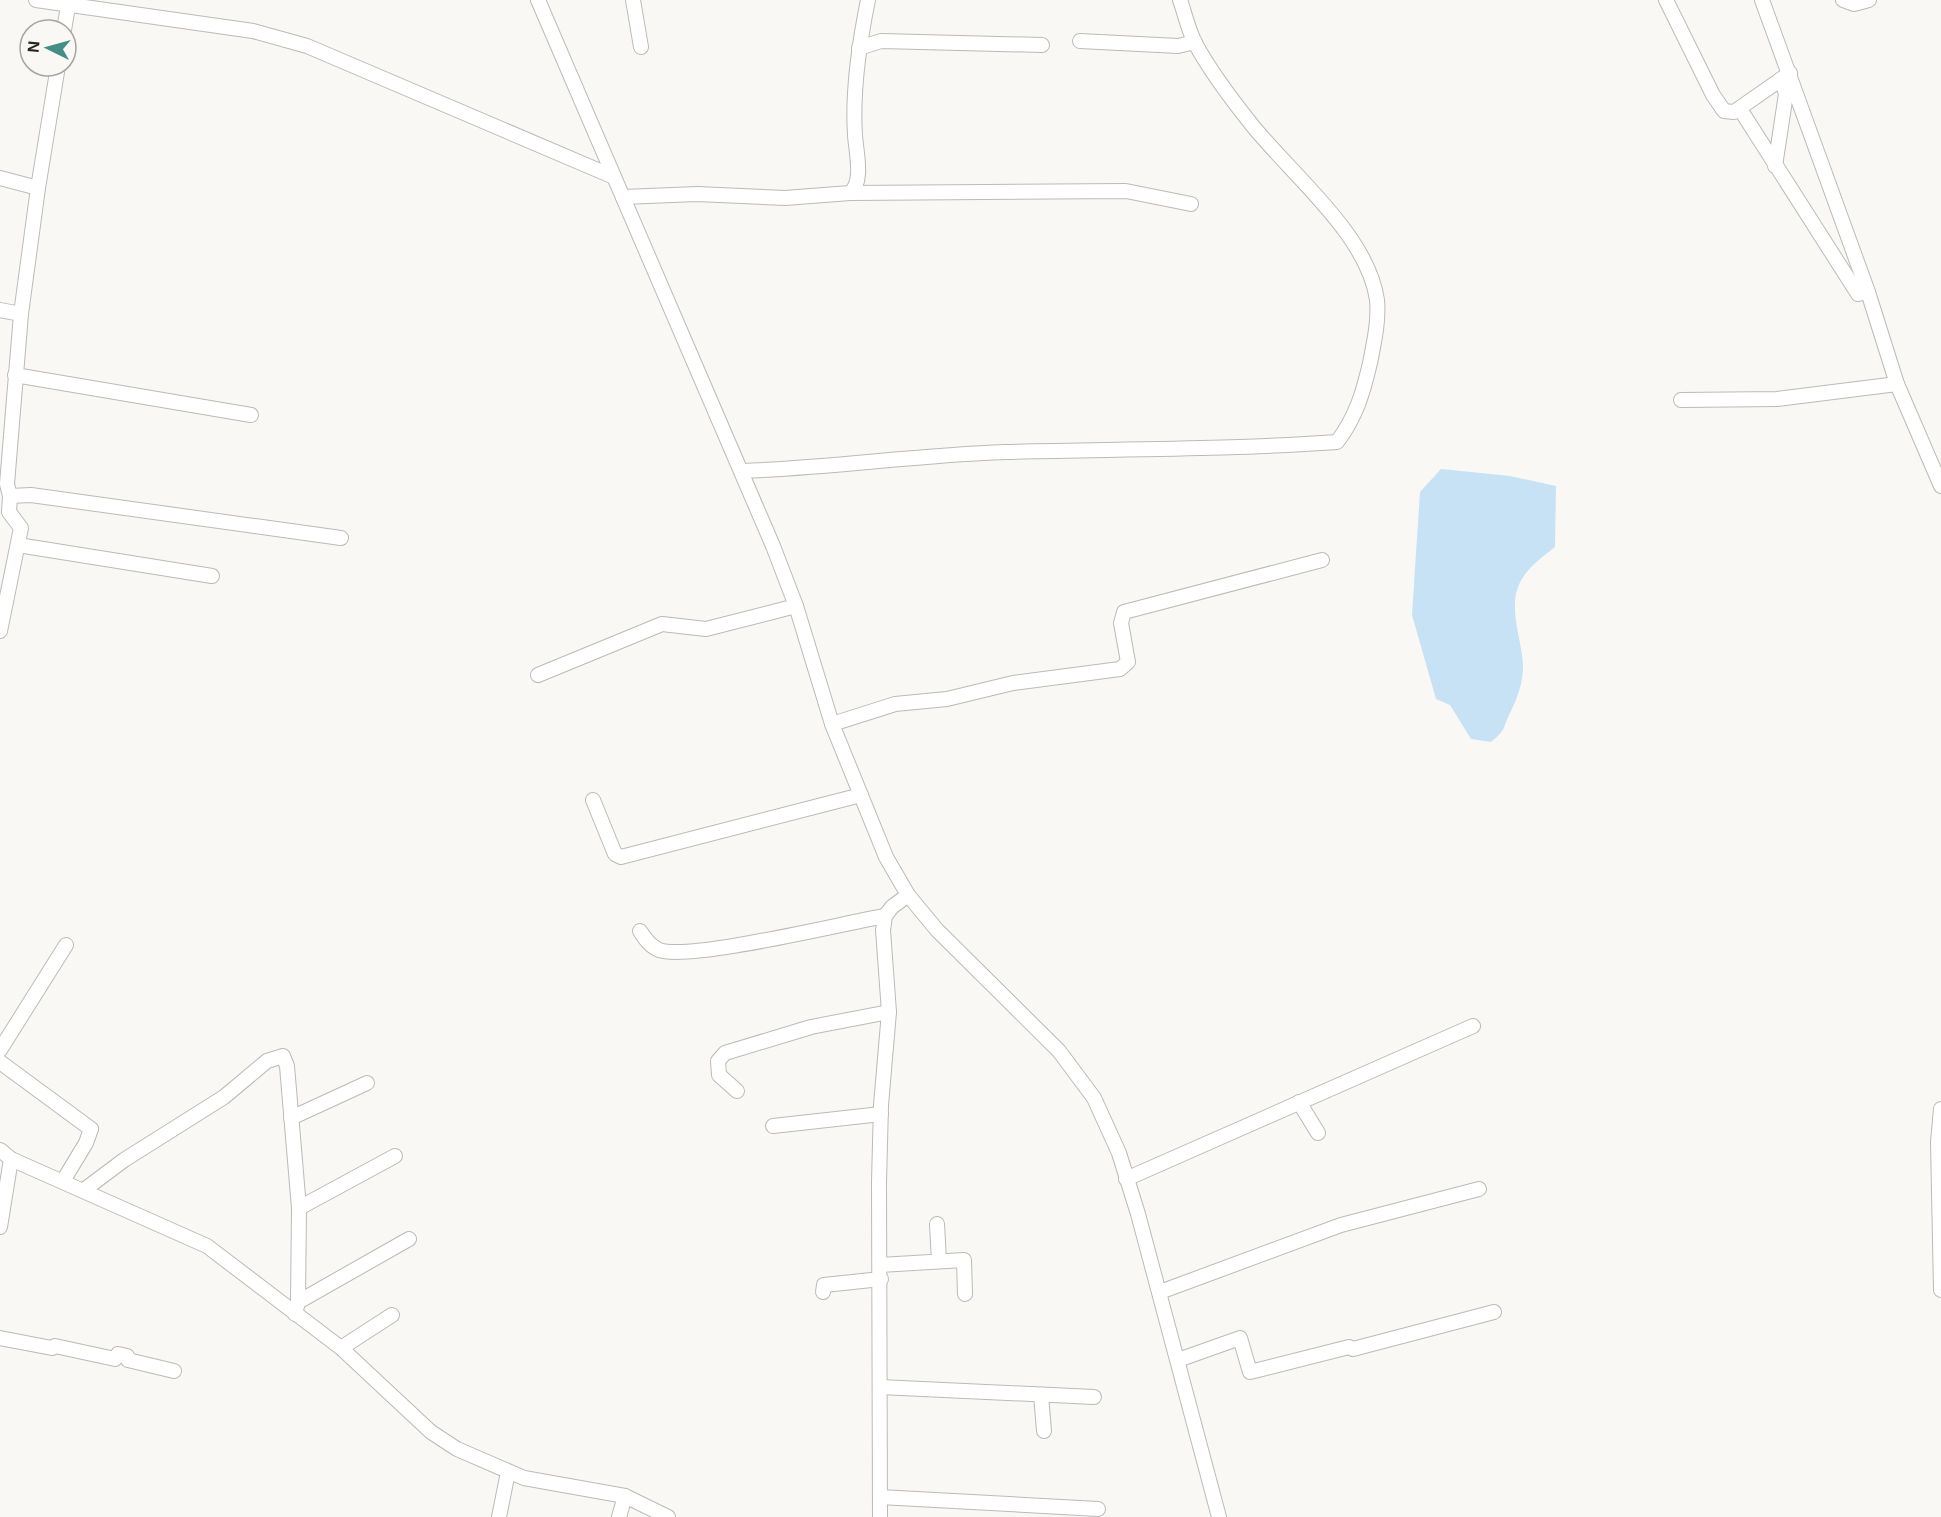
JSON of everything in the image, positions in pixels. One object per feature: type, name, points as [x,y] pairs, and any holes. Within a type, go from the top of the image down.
[{"type":"street","points":[[36,0],[69,3],[253,32],[307,46],[614,177]]},
{"type":"street","points":[[538,0],[742,471],[796,606],[832,724],[886,857],[908,895],[937,930],[1059,1051],[1094,1098],[1109,1131],[1160,1292],[1220,1517]]},
{"type":"street","points":[[633,0],[641,47]]},
{"type":"street","points":[[850,193],[858,181],[853,112],[859,48],[868,0]]},
{"type":"street","points":[[742,471],[804,469],[1004,452],[1267,446],[1337,442],[1352,423],[1363,392],[1375,338],[1377,301],[1367,265],[1333,215],[1291,172],[1250,123],[1195,42],[1179,0]]},
{"type":"street","points":[[1666,0],[1713,95],[1724,111],[1734,112],[1740,109],[1785,76]]},
{"type":"street","points":[[1762,0],[1785,76],[1868,292],[1897,384],[1941,486]]},
{"type":"street","points":[[1843,0],[1854,4],[1869,0]]},
{"type":"street","points":[[66,18],[69,3]]},
{"type":"street","points":[[859,48],[881,41],[1042,45]]},
{"type":"street","points":[[1080,41],[1178,46],[1195,42]]},
{"type":"street","points":[[1775,166],[1786,94],[1785,76]]},
{"type":"street","points":[[0,631],[21,528],[9,512],[10,496],[7,484],[21,314],[56,78]]},
{"type":"street","points":[[1740,109],[1858,294],[1868,292]]},
{"type":"street","points":[[0,178],[38,188]]},
{"type":"street","points":[[623,197],[697,194],[785,198],[850,193],[1126,191],[1191,204]]},
{"type":"street","points":[[0,310],[21,314]]},
{"type":"street","points":[[15,375],[251,415]]},
{"type":"street","points":[[1681,400],[1777,399],[1897,384]]},
{"type":"street","points":[[10,496],[31,495],[341,538]]},
{"type":"street","points":[[18,545],[212,576]]},
{"type":"street","points":[[832,724],[895,704],[947,699],[1013,683],[1120,669],[1128,662],[1121,622],[1124,612],[1322,560]]},
{"type":"street","points":[[538,675],[662,624],[706,629],[796,606]]},
{"type":"street","points":[[593,800],[615,854],[621,857],[861,795]]},
{"type":"street","points":[[880,1517],[880,1114],[889,1012],[883,937],[885,916],[892,907],[908,895]]},
{"type":"street","points":[[640,931],[646,941],[658,949],[693,952],[885,916]]},
{"type":"street","points":[[0,1050],[66,945]]},
{"type":"street","points":[[737,1091],[719,1075],[718,1061],[725,1053],[811,1027],[889,1012]]},
{"type":"street","points":[[1126,1179],[1473,1026]]},
{"type":"street","points":[[84,1190],[124,1160],[225,1097],[267,1061],[283,1056],[287,1065],[299,1208],[296,1308]]},
{"type":"street","points":[[0,1062],[91,1129],[86,1143],[63,1181]]},
{"type":"street","points":[[291,1118],[367,1083]]},
{"type":"street","points":[[1299,1102],[1318,1133]]},
{"type":"street","points":[[1941,1109],[1938,1166],[1941,1290]]},
{"type":"street","points":[[773,1126],[880,1114]]},
{"type":"street","points":[[0,1150],[11,1159],[207,1246],[296,1308],[431,1432],[458,1449],[524,1478],[625,1496],[668,1517]]},
{"type":"street","points":[[299,1208],[395,1156]]},
{"type":"street","points":[[0,1227],[11,1159]]},
{"type":"street","points":[[1160,1292],[1341,1225],[1479,1189]]},
{"type":"street","points":[[937,1224],[939,1261]]},
{"type":"street","points":[[296,1308],[409,1239]]},
{"type":"street","points":[[824,1292],[824,1285],[880,1272],[939,1261],[964,1260],[965,1294]]},
{"type":"street","points":[[1178,1360],[1240,1338],[1250,1372],[1349,1347],[1353,1349],[1494,1312]]},
{"type":"street","points":[[341,1348],[392,1315]]},
{"type":"street","points":[[0,1338],[115,1359],[118,1354],[127,1356],[128,1360],[174,1371]]},
{"type":"street","points":[[880,1387],[1094,1397]]},
{"type":"street","points":[[1041,1395],[1044,1431]]},
{"type":"street","points":[[499,1517],[508,1472]]},
{"type":"street","points":[[618,1517],[625,1496]]},
{"type":"street","points":[[880,1497],[1098,1509]]},
{"type":"water","points":[[1441,469],[1510,476],[1556,486],[1555,547],[1534,564],[1525,575],[1516,596],[1515,616],[1523,665],[1521,684],[1504,729],[1491,742],[1471,739],[1450,705],[1436,699],[1412,615],[1420,492]]}]
